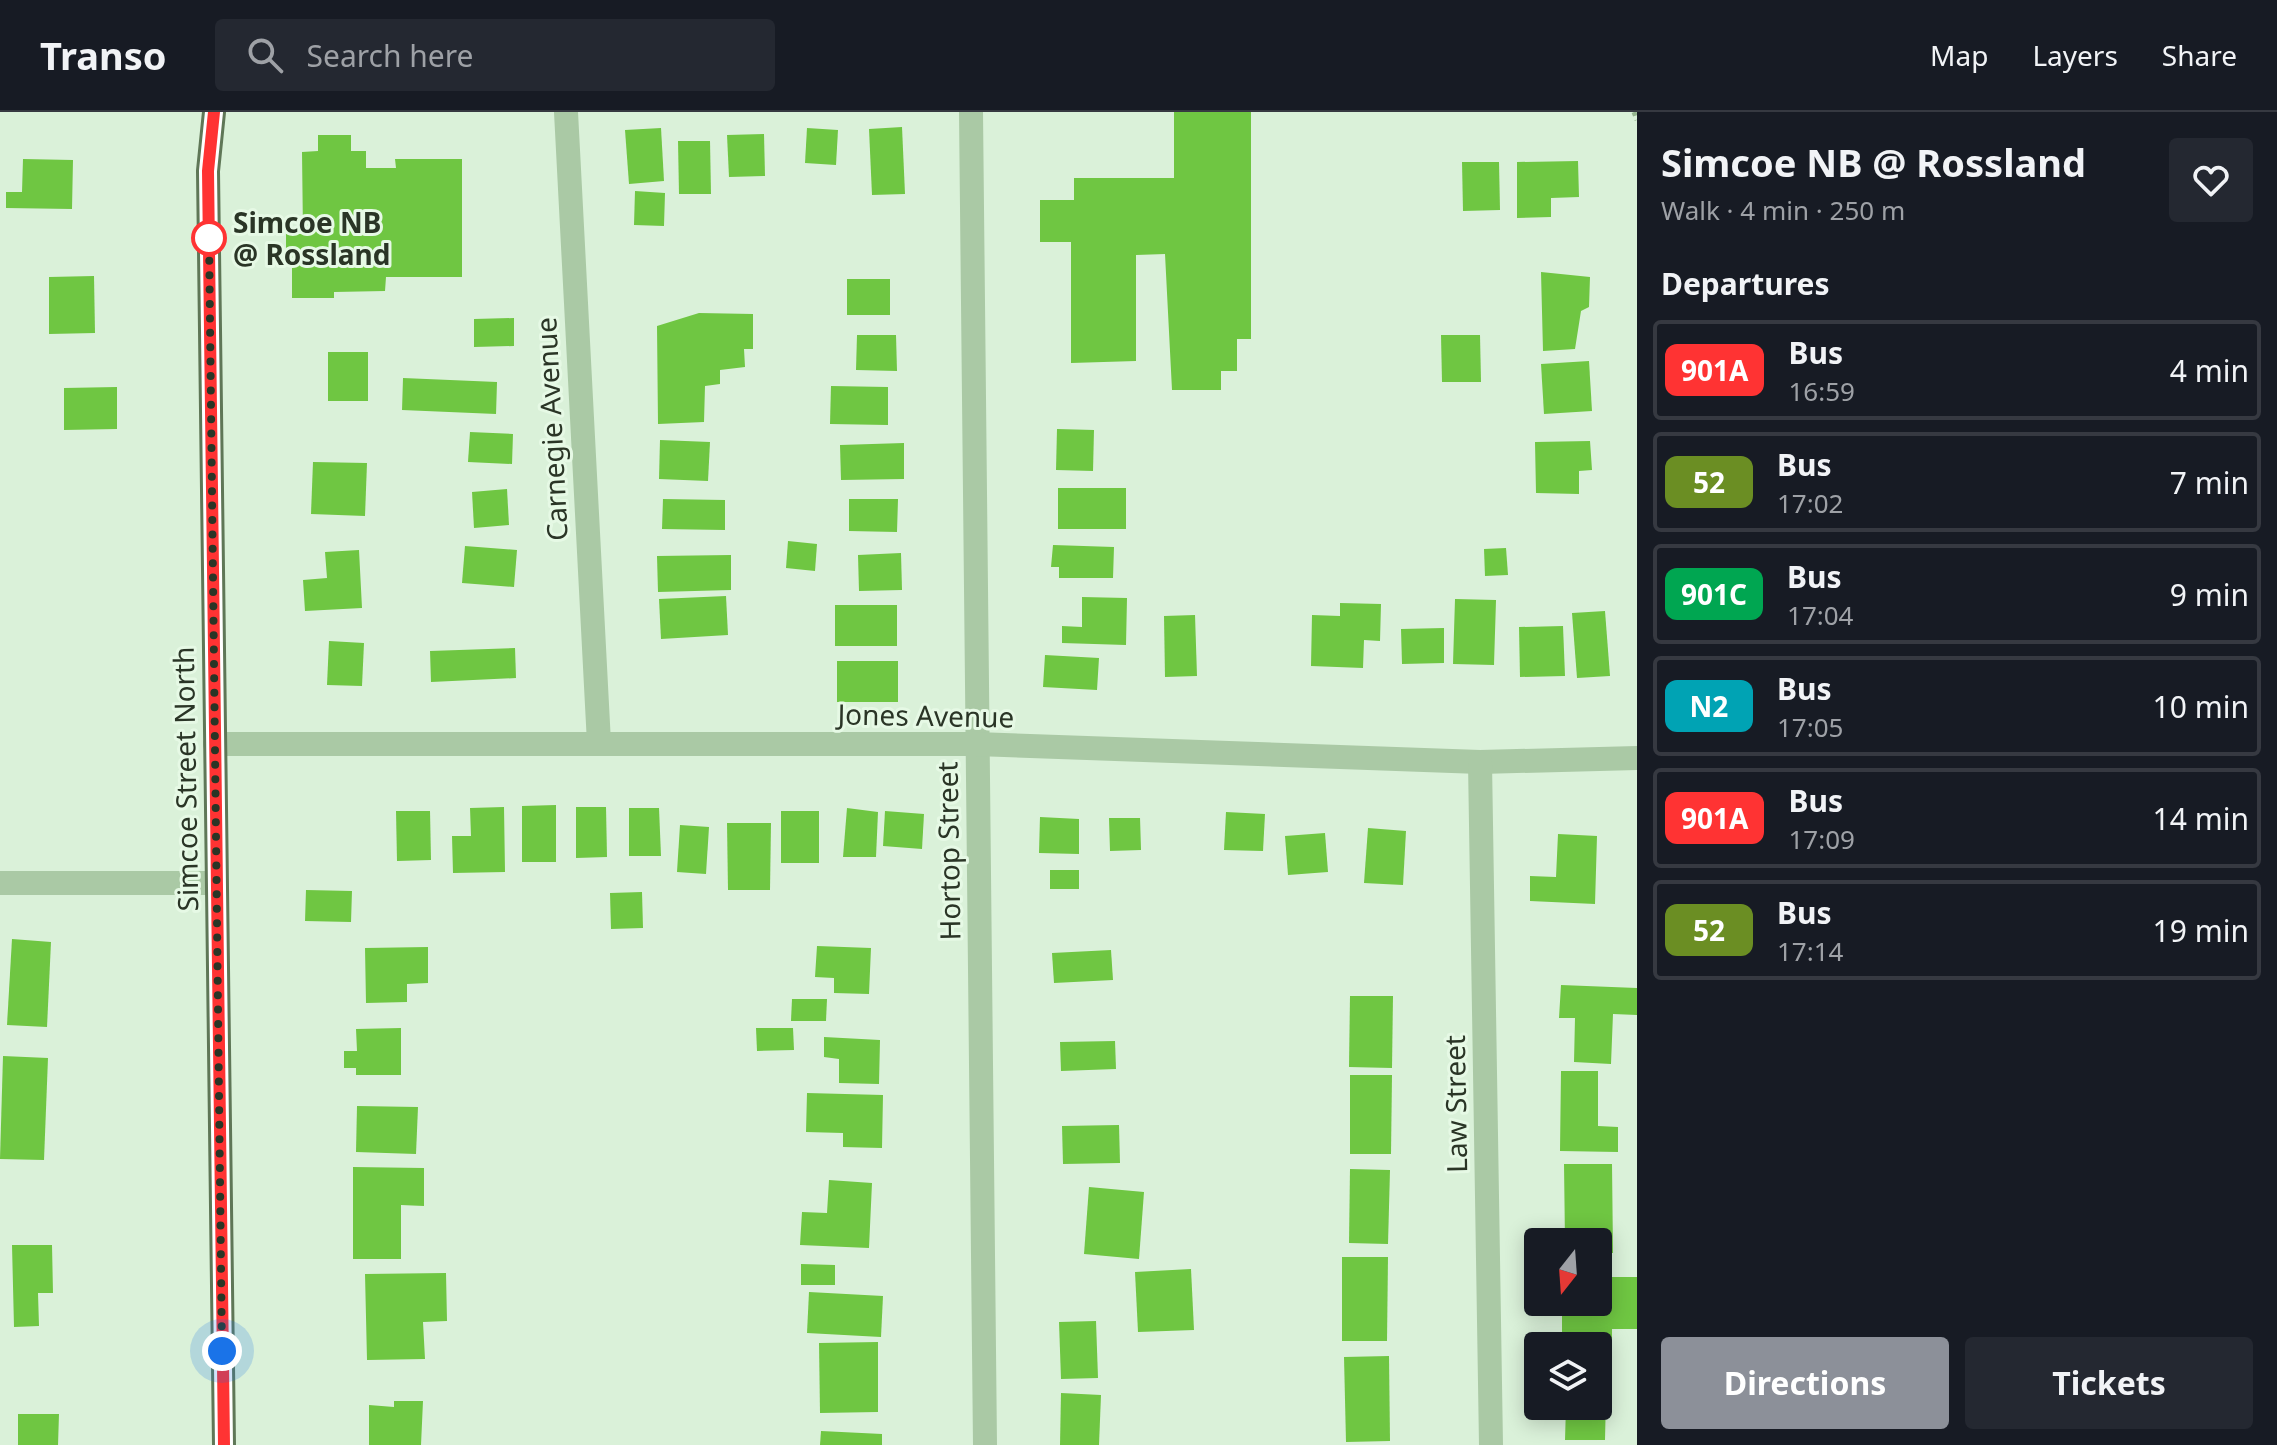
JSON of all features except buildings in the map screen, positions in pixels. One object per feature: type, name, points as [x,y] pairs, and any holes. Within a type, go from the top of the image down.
[{"type":"main road","name":"Simcoe Street North","points":[[214,112],[208,171],[224,1445]]},
{"type":"street","name":"Carnegie Avenue","points":[[566,112],[599,743]]},
{"type":"street","name":"Hortop Street","points":[[971,112],[985,1445]]},
{"type":"street","name":"Jones Avenue","points":[[215,744],[976,744],[1480,762],[1637,758]]},
{"type":"street","name":"Law Street","points":[[1480,762],[1491,1445]]},
{"type":"street","points":[[0,883],[216,883]]},
{"type":"path","points":[[1634,112],[1637,120]]},
{"type":"bus line","name":"901A","points":[[214,112],[208,171],[224,1445]]},
{"type":"place","name":"Simcoe NB @ Rossland","points":[[209,238]]},
{"type":"route","points":[[209,238],[209,235],[222,1351]]}]
